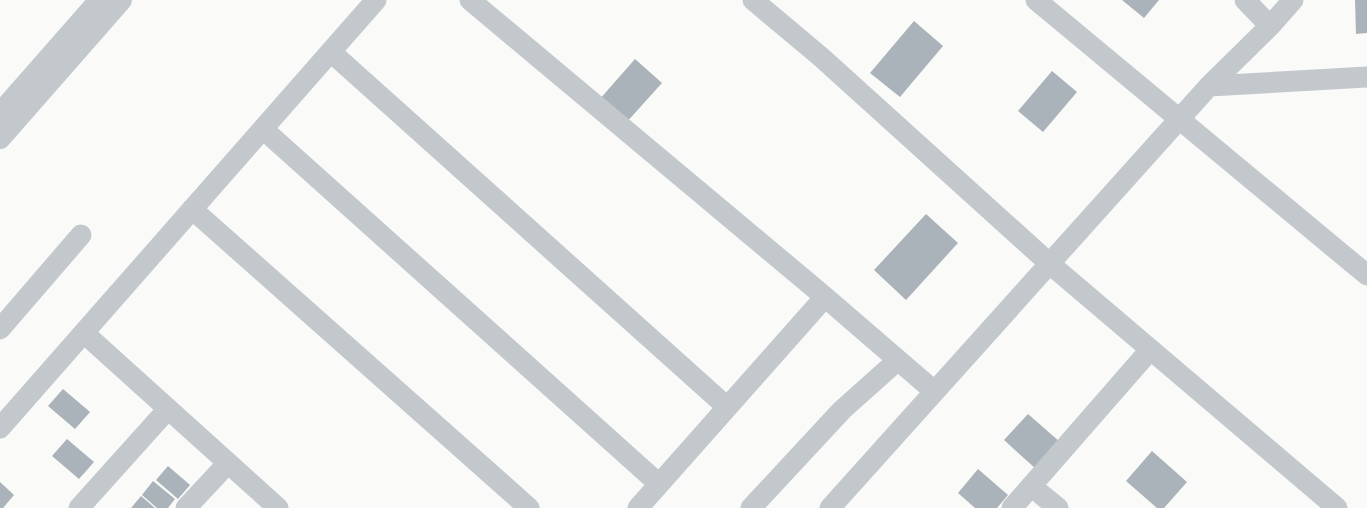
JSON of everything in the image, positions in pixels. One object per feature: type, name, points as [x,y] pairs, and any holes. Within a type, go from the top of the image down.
[{"type":"street","points":[[0,138],[122,0]]},
{"type":"street","points":[[0,428],[376,0]]},
{"type":"street","points":[[470,0],[825,297],[934,391]]},
{"type":"street","points":[[753,0],[821,57],[1050,264],[1336,508]]},
{"type":"street","points":[[1036,0],[1367,275]]},
{"type":"street","points":[[1245,0],[1270,26]]},
{"type":"street","points":[[830,508],[1209,86],[1270,26],[1293,0]]},
{"type":"street","points":[[0,114],[96,2]]},
{"type":"street","points":[[331,52],[728,407]]},
{"type":"street","points":[[1209,86],[1367,77]]},
{"type":"street","points":[[263,129],[660,484]]},
{"type":"street","points":[[192,209],[529,508]]},
{"type":"street","points":[[0,328],[81,235]]},
{"type":"street","points":[[638,508],[825,297]]},
{"type":"street","points":[[84,333],[278,508]]},
{"type":"street","points":[[1012,508],[1150,350]]},
{"type":"street","points":[[752,508],[842,410],[898,360]]},
{"type":"street","points":[[79,508],[168,409]]},
{"type":"street","points":[[186,508],[228,463]]},
{"type":"street","points":[[1031,486],[1058,508]]},
{"type":"building","points":[[1122,0],[1159,0],[1144,18]]},
{"type":"building","points":[[1355,0],[1367,0],[1367,33],[1356,34]]},
{"type":"building","points":[[914,21],[943,46],[900,97],[870,73]]},
{"type":"building","points":[[635,59],[662,83],[625,124],[599,100]]},
{"type":"building","points":[[1052,71],[1077,92],[1043,132],[1018,111]]},
{"type":"building","points":[[926,214],[958,243],[906,300],[874,270]]},
{"type":"building","points":[[63,389],[90,412],[75,429],[48,406]]},
{"type":"building","points":[[1028,414],[1060,442],[1036,469],[1004,440]]},
{"type":"building","points":[[67,439],[94,462],[79,479],[52,456]]},
{"type":"building","points":[[1152,451],[1187,482],[1164,508],[1157,508],[1126,481]]},
{"type":"building","points":[[168,466],[190,485],[178,499],[156,480]]},
{"type":"building","points":[[978,469],[1008,495],[997,508],[975,508],[958,493]]},
{"type":"building","points":[[153,481],[175,499],[168,508],[157,508],[142,495]]},
{"type":"building","points":[[0,482],[14,495],[3,508],[0,508]]},
{"type":"building","points":[[141,496],[155,508],[131,508]]}]
